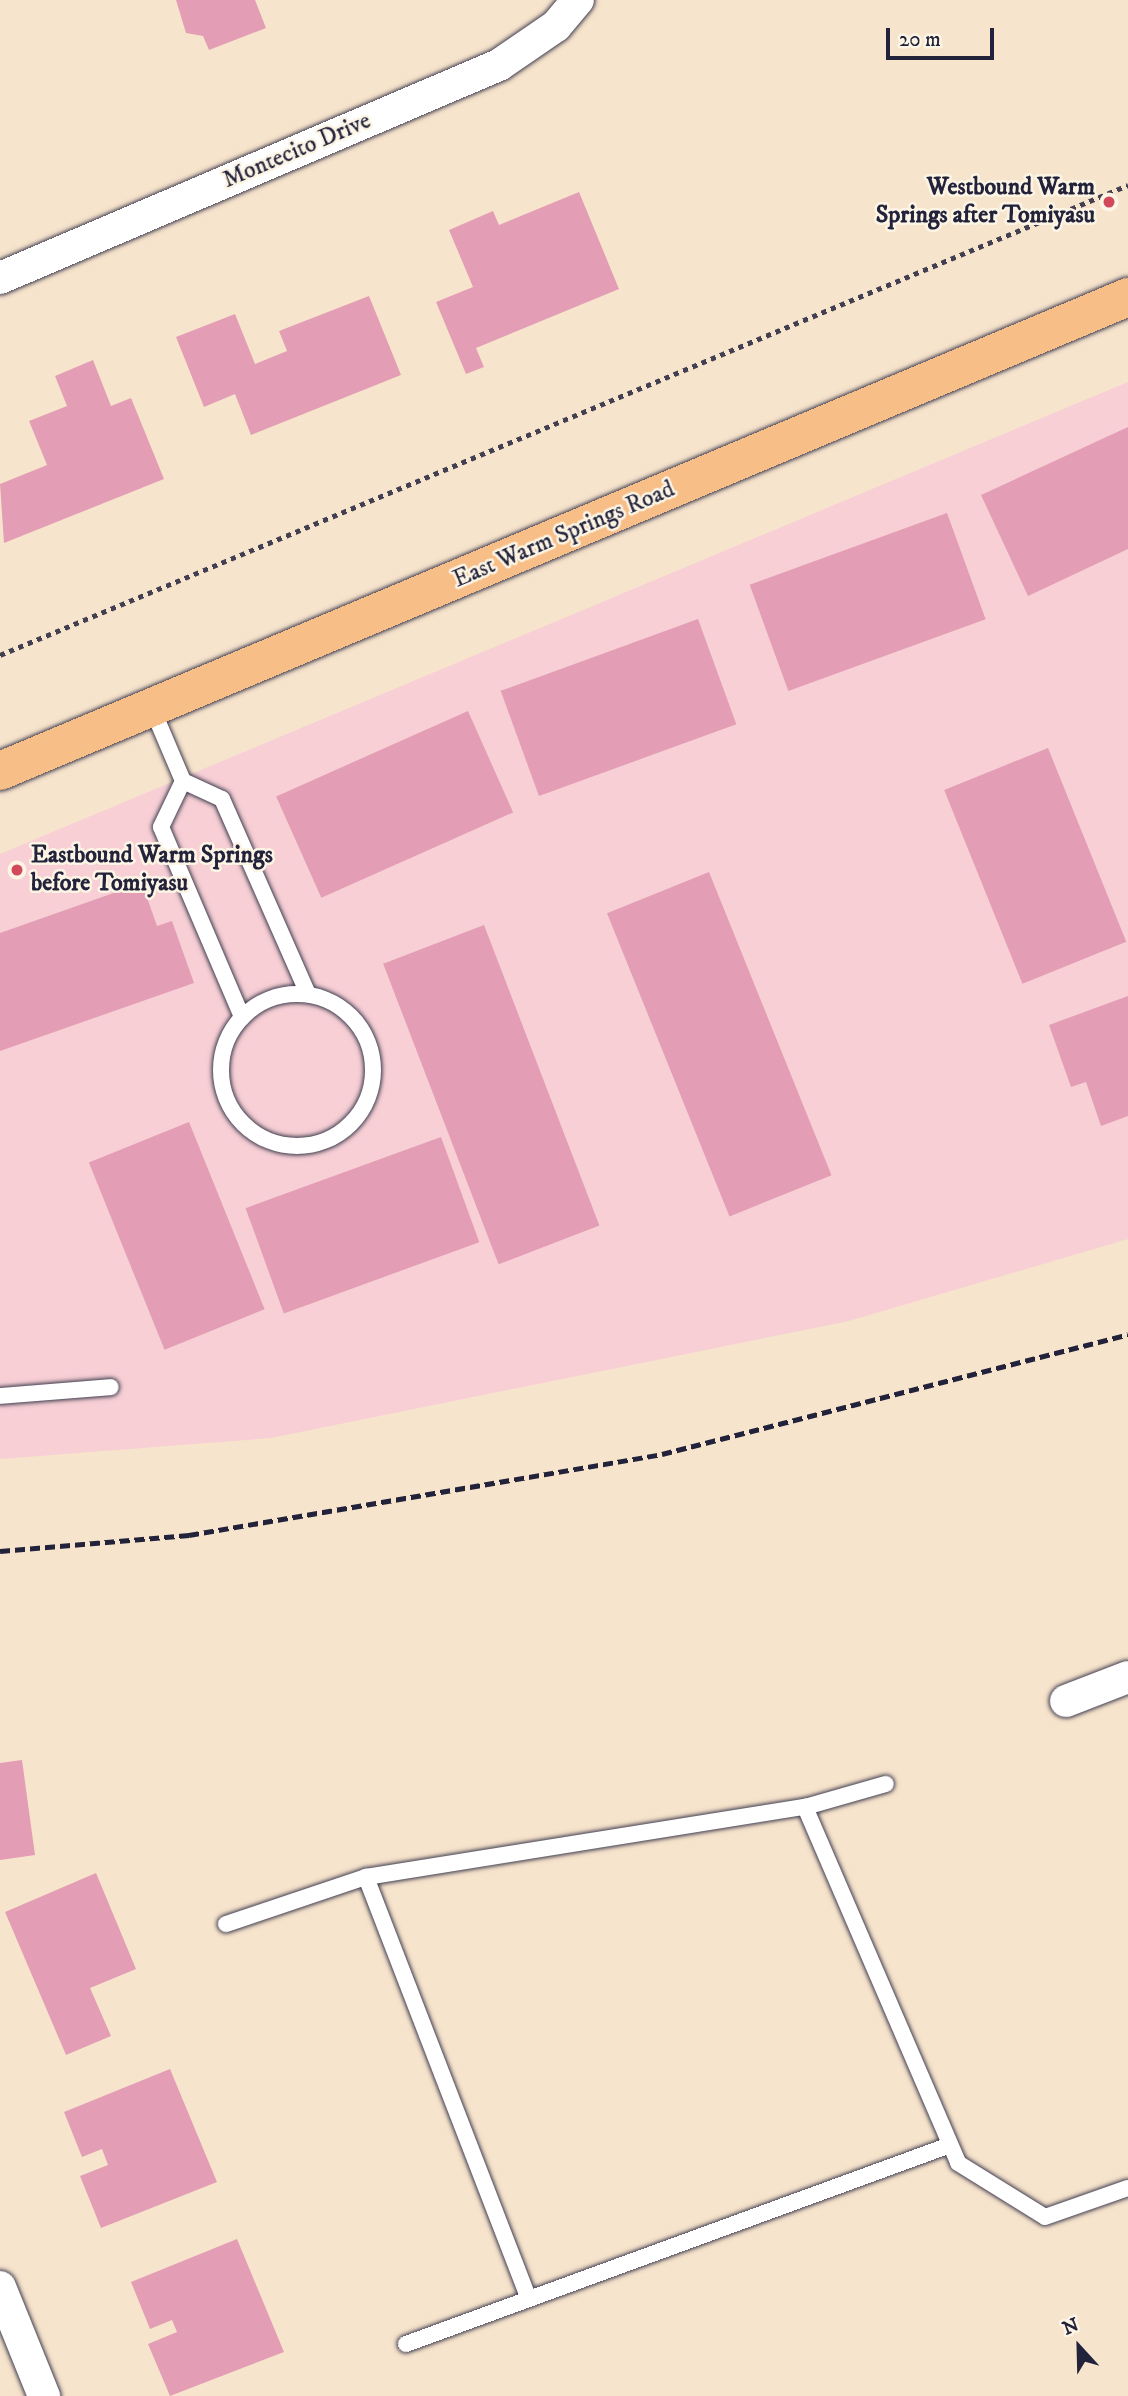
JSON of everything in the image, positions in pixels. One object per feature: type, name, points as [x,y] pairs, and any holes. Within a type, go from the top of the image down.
[{"type":"main road","name":"East Warm Springs Road","points":[[0,771],[1128,297]]},
{"type":"street","name":"Montecito Drive","points":[[0,278],[499,65],[556,26],[578,0]]},
{"type":"street","points":[[1066,1701],[1128,1677]]},
{"type":"street","points":[[0,2287],[44,2396]]},
{"type":"lane","points":[[152,708],[183,781],[222,799],[308,994]]},
{"type":"lane","points":[[183,781],[161,827],[242,1017]]},
{"type":"lane","points":[[308,994],[337,1006],[357,1023],[374,1072],[355,1120],[310,1146],[263,1139],[229,1106],[222,1060],[242,1017],[262,1003],[308,994]]},
{"type":"lane","points":[[0,1396],[111,1387]]},
{"type":"lane","points":[[226,1924],[366,1877],[805,1807],[886,1784]]},
{"type":"lane","points":[[805,1807],[958,2163],[1045,2217],[1128,2188]]},
{"type":"lane","points":[[366,1877],[529,2299]]},
{"type":"lane","points":[[407,2344],[950,2145]]},
{"type":"path","points":[[0,655],[1128,186]]},
{"type":"shaded area","points":[[1128,382],[1128,1239],[849,1321],[271,1438],[0,1459],[0,854]]},
{"type":"building","points":[[176,0],[255,0],[266,28],[209,50],[203,36],[186,33]]},
{"type":"building","points":[[579,192],[619,289],[476,348],[484,367],[466,374],[436,302],[473,287],[449,230],[493,211],[499,225]]},
{"type":"building","points":[[369,296],[401,375],[251,435],[235,394],[204,407],[176,337],[235,314],[255,364],[287,351],[279,331]]},
{"type":"building","points":[[93,360],[111,406],[131,398],[164,479],[4,543],[0,484],[47,465],[29,421],[67,406],[55,376]]},
{"type":"building","points":[[1128,427],[1128,549],[1028,596],[981,495]]},
{"type":"building","points":[[947,513],[986,619],[788,691],[750,585]]},
{"type":"building","points":[[698,619],[736,724],[539,796],[501,691]]},
{"type":"building","points":[[468,711],[513,812],[321,898],[276,796]]},
{"type":"building","points":[[1048,748],[1126,942],[1022,984],[944,790]]},
{"type":"building","points":[[709,872],[831,1175],[730,1216],[607,913]]},
{"type":"building","points":[[142,883],[157,926],[172,921],[194,983],[0,1051],[0,933]]},
{"type":"building","points":[[484,925],[599,1226],[499,1264],[383,964]]},
{"type":"building","points":[[1128,996],[1128,1116],[1101,1126],[1086,1082],[1071,1087],[1049,1025]]},
{"type":"building","points":[[189,1122],[265,1309],[165,1350],[89,1162]]},
{"type":"building","points":[[441,1137],[479,1242],[284,1313],[246,1208]]},
{"type":"building","points":[[22,1760],[35,1855],[0,1860],[0,1763]]},
{"type":"building","points":[[96,1873],[136,1969],[90,1988],[111,2036],[66,2055],[5,1912]]},
{"type":"building","points":[[170,2069],[217,2182],[101,2228],[80,2176],[108,2165],[102,2149],[82,2157],[64,2112]]},
{"type":"building","points":[[237,2239],[284,2352],[170,2396],[148,2344],[177,2332],[172,2320],[150,2329],[131,2282]]},
{"type":"railway","points":[[0,1551],[189,1535],[662,1454],[1128,1334]]},
{"type":"place","name":"Westbound Warm Springs after Tomiyasu","points":[[1109,202]]},
{"type":"place","name":"Eastbound Warm Springs before Tomiyasu","points":[[17,870]]}]
